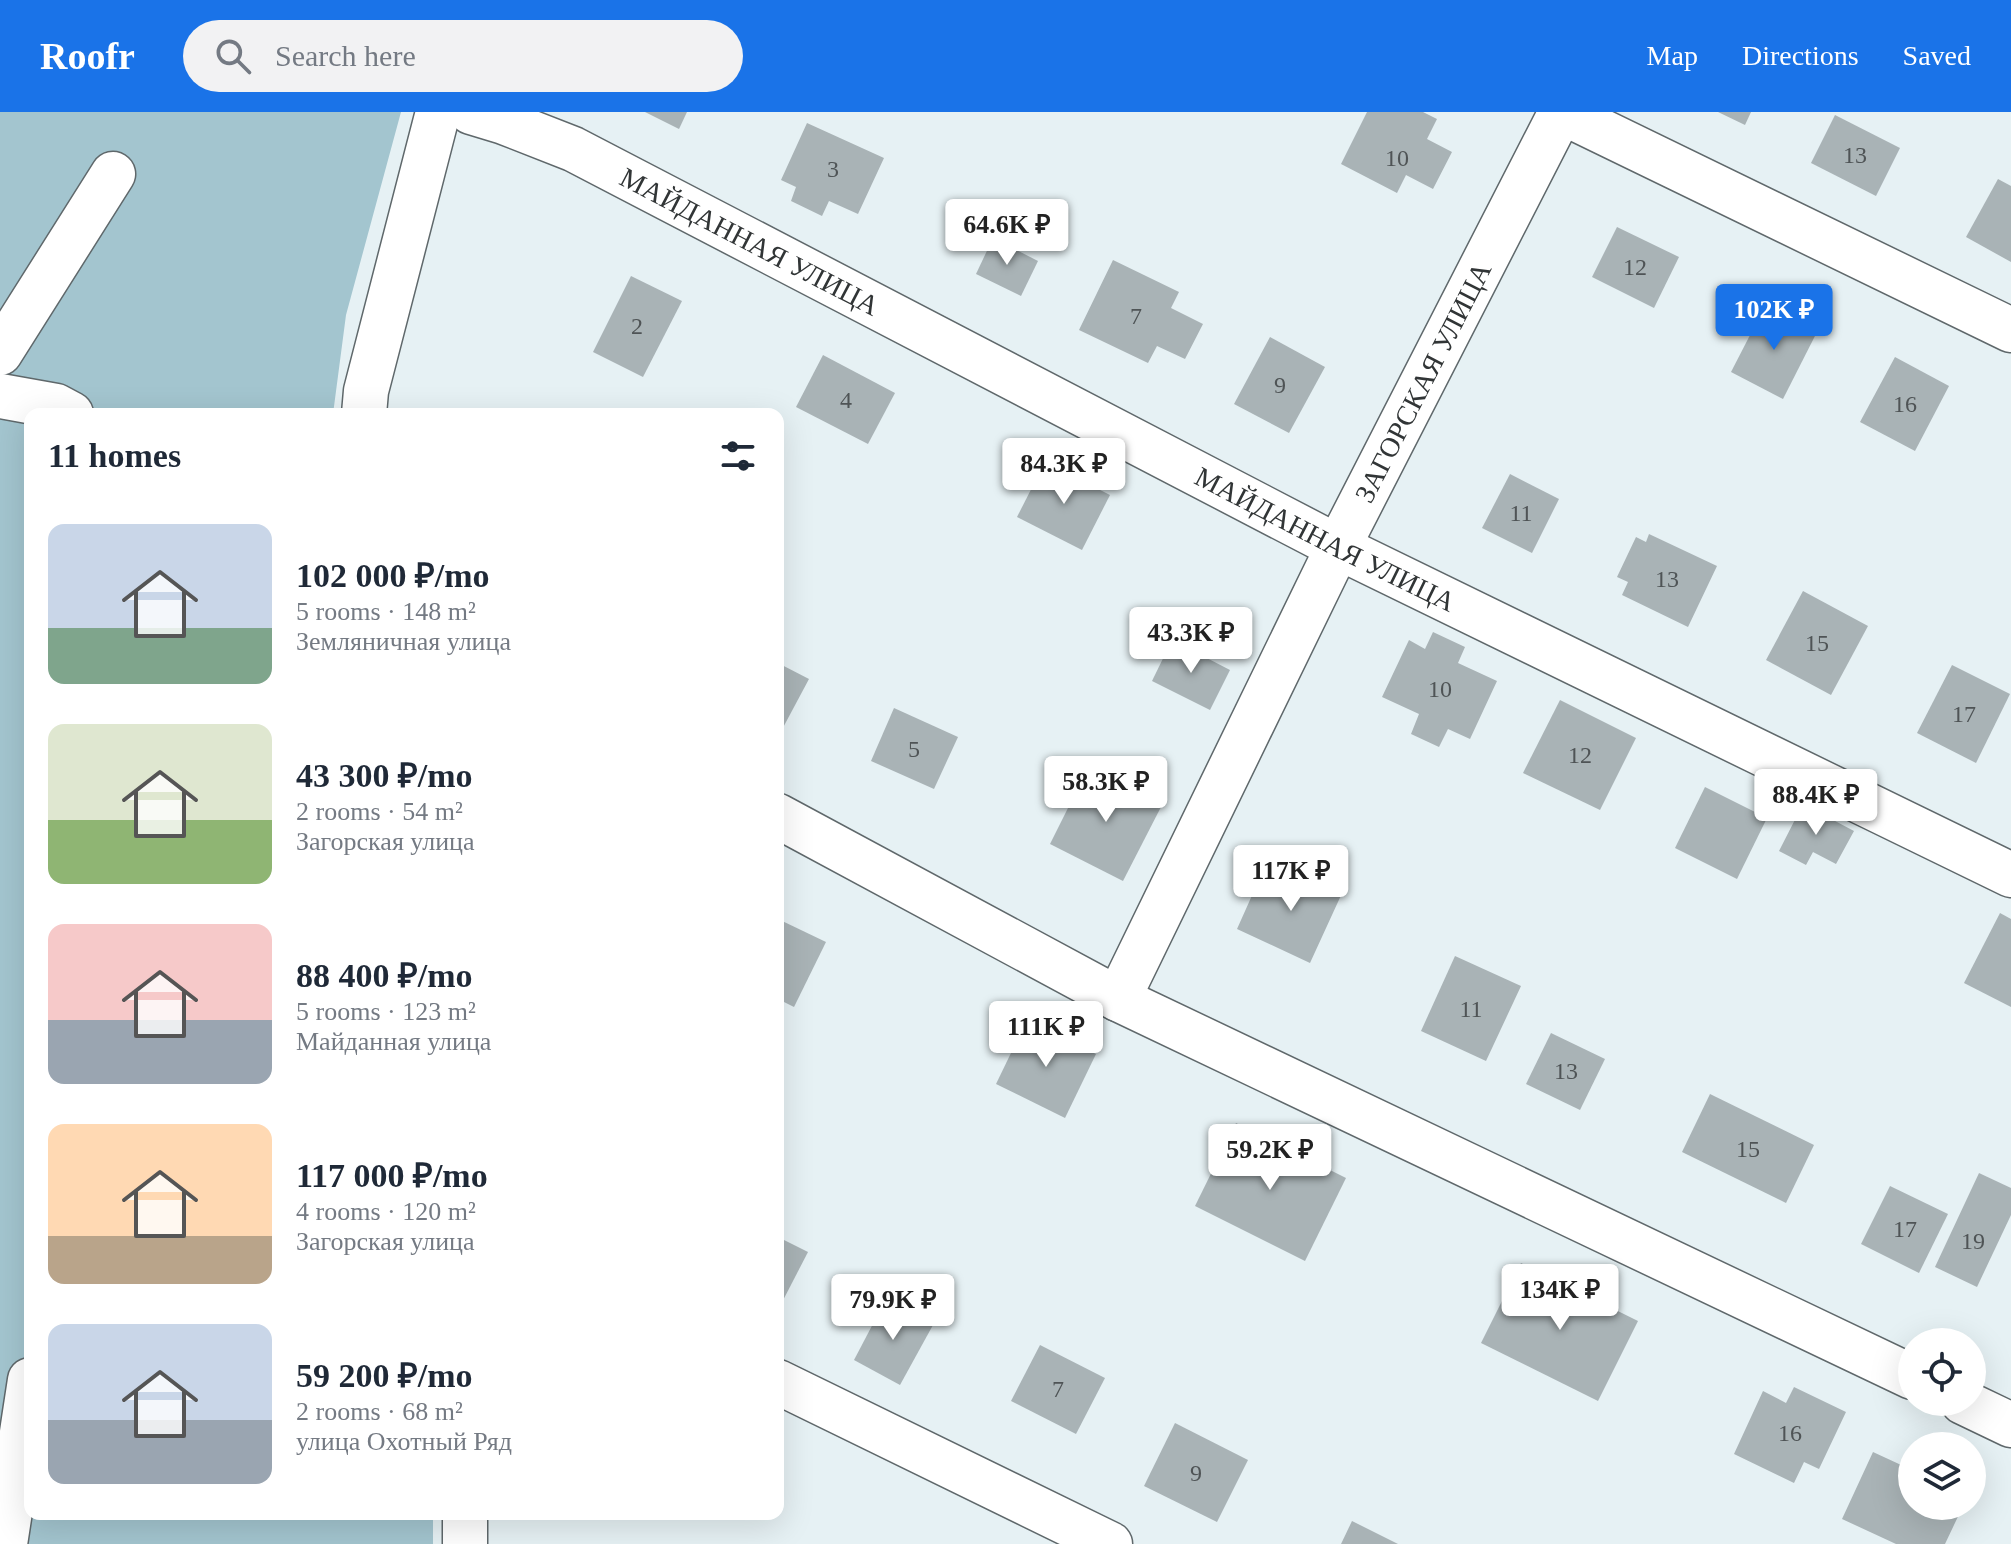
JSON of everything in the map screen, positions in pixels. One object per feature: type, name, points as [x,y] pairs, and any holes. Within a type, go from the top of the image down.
[{"type":"street","points":[[365,408],[366,391],[438,112]]},
{"type":"street","name":"МАЙДАННАЯ УЛИЦА","points":[[471,112],[573,149],[1338,547],[2011,875]]},
{"type":"street","points":[[1561,112],[2011,330]]},
{"type":"street","name":"ЗАГОРСКАЯ УЛИЦА","points":[[1118,999],[1338,547],[1561,112]]},
{"type":"street","points":[[0,353],[113,174]]},
{"type":"street","points":[[0,396],[60,408]]},
{"type":"street","points":[[784,819],[1118,999],[1898,1370]]},
{"type":"street","points":[[784,1385],[1110,1544]]},
{"type":"street","points":[[1986,1413],[2011,1425]]},
{"type":"street","points":[[5,1544],[24,1419]]},
{"type":"street","points":[[465,1520],[465,1544]]},
{"type":"shaded area","points":[[0,112],[401,112],[346,315],[334,408],[24,408],[24,1520],[433,1520],[433,1544],[0,1544]]},
{"type":"building","points":[[645,112],[687,112],[679,129]]},
{"type":"building","points":[[1367,112],[1423,112],[1437,119],[1427,139],[1452,152],[1433,189],[1406,175],[1397,193],[1341,164]]},
{"type":"building","points":[[1718,112],[1751,112],[1745,125]]},
{"type":"building","points":[[1835,115],[1900,148],[1876,196],[1811,163]]},
{"type":"building","points":[[807,123],[884,158],[858,214],[829,201],[822,216],[791,201],[796,187],[781,180]]},
{"type":"building","points":[[1998,179],[2011,186],[2011,262],[1966,237]]},
{"type":"building","points":[[1617,227],[1679,257],[1654,308],[1592,277]]},
{"type":"building","points":[[993,238],[1038,261],[1021,296],[976,274]]},
{"type":"building","points":[[1113,260],[1179,292],[1171,308],[1203,324],[1185,359],[1157,346],[1148,363],[1079,330]]},
{"type":"building","points":[[631,276],[682,301],[643,377],[593,352]]},
{"type":"building","points":[[1765,306],[1817,332],[1783,399],[1731,372]]},
{"type":"building","points":[[1270,337],[1325,367],[1289,433],[1234,404]]},
{"type":"building","points":[[823,355],[895,393],[868,444],[796,407]]},
{"type":"building","points":[[1895,357],[1949,386],[1915,451],[1860,422]]},
{"type":"building","points":[[1045,462],[1110,495],[1082,550],[1017,517]]},
{"type":"building","points":[[1510,474],[1559,499],[1532,553],[1482,528]]},
{"type":"building","points":[[1649,534],[1717,566],[1688,627],[1622,595],[1628,582],[1617,577],[1636,537],[1646,542]]},
{"type":"building","points":[[1803,591],[1868,626],[1831,695],[1766,660]]},
{"type":"building","points":[[1433,632],[1465,647],[1458,663],[1497,681],[1470,739],[1448,729],[1439,747],[1411,734],[1419,714],[1382,697],[1409,640],[1425,649]]},
{"type":"building","points":[[1172,640],[1230,670],[1210,710],[1152,681]]},
{"type":"building","points":[[1952,665],[2010,694],[1976,763],[1917,733]]},
{"type":"building","points":[[784,666],[809,679],[784,726]]},
{"type":"building","points":[[1560,700],[1636,738],[1600,810],[1523,773]]},
{"type":"building","points":[[894,708],[958,737],[934,789],[871,761]]},
{"type":"building","points":[[1088,768],[1162,805],[1123,881],[1050,844]]},
{"type":"building","points":[[1705,787],[1767,818],[1737,879],[1675,848]]},
{"type":"building","points":[[1803,804],[1854,831],[1836,864],[1813,852],[1806,865],[1779,851]]},
{"type":"building","points":[[1285,865],[1343,891],[1310,963],[1237,929],[1258,882],[1274,889]]},
{"type":"building","points":[[2000,913],[2011,919],[2011,1007],[1964,983]]},
{"type":"building","points":[[784,922],[826,942],[794,1007],[784,1002]]},
{"type":"building","points":[[1455,956],[1521,986],[1486,1061],[1421,1031]]},
{"type":"building","points":[[1027,1020],[1096,1054],[1065,1118],[996,1084]]},
{"type":"building","points":[[1551,1033],[1605,1059],[1580,1110],[1526,1084]]},
{"type":"building","points":[[1710,1094],[1814,1145],[1786,1203],[1682,1152]]},
{"type":"building","points":[[1236,1123],[1346,1178],[1305,1261],[1195,1206]]},
{"type":"building","points":[[1979,1173],[2011,1188],[2011,1215],[1977,1287],[1935,1267]]},
{"type":"building","points":[[1890,1186],[1948,1214],[1919,1273],[1861,1244]]},
{"type":"building","points":[[784,1240],[808,1252],[784,1298]]},
{"type":"building","points":[[1521,1263],[1638,1321],[1598,1401],[1481,1343]]},
{"type":"building","points":[[886,1299],[933,1325],[900,1385],[854,1360]]},
{"type":"building","points":[[1040,1345],[1105,1378],[1076,1434],[1011,1401]]},
{"type":"building","points":[[1794,1387],[1846,1412],[1819,1469],[1804,1462],[1794,1483],[1734,1454],[1763,1391],[1786,1403]]},
{"type":"building","points":[[1175,1423],[1248,1460],[1217,1522],[1144,1486]]},
{"type":"building","points":[[1873,1452],[1898,1464],[1898,1520],[1956,1520],[1945,1544],[1896,1544],[1842,1519]]},
{"type":"building","points":[[1352,1521],[1398,1544],[1341,1544]]}]
